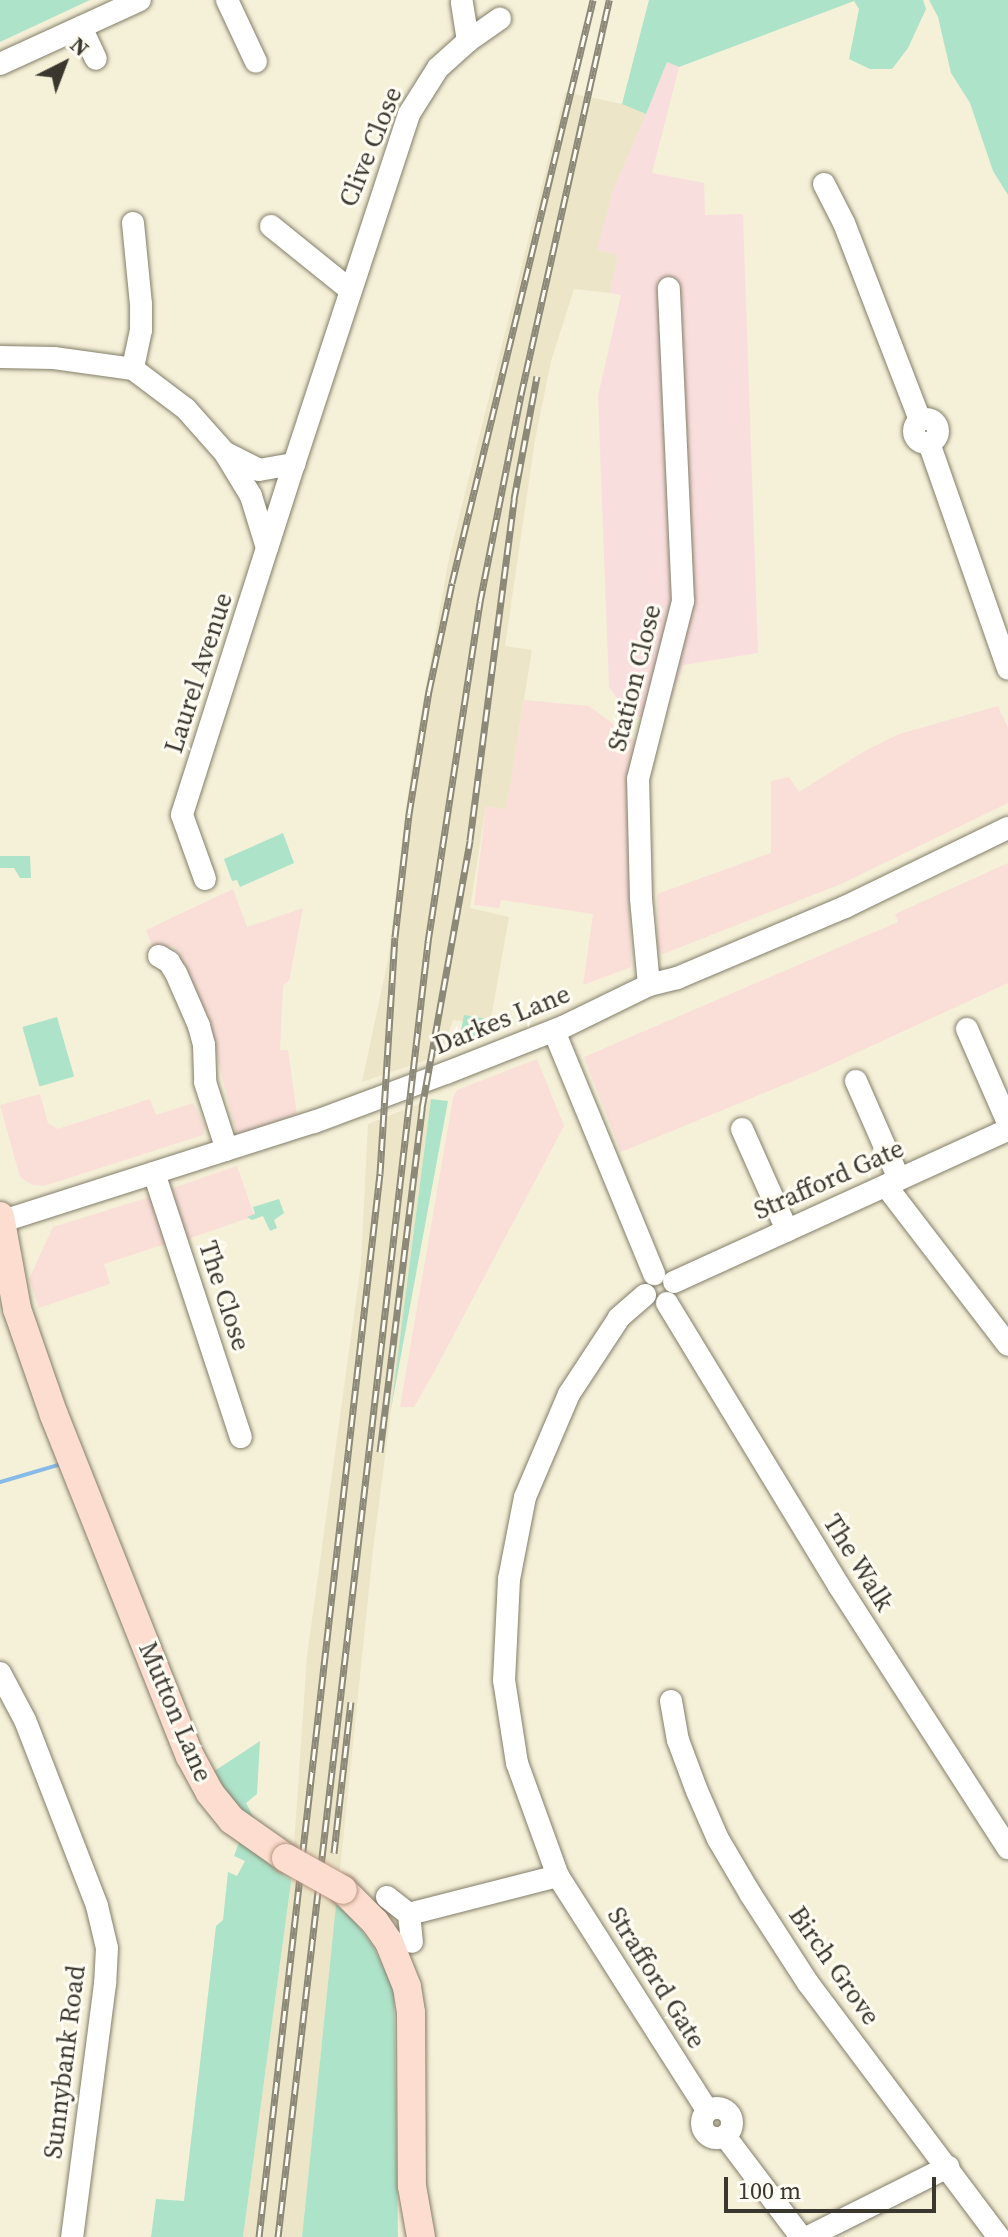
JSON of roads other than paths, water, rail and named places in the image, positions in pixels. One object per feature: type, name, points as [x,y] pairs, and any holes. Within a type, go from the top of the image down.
[{"type":"main road","name":"Mutton Lane","points":[[0,1216],[17,1309],[54,1415],[190,1756],[210,1793],[232,1820],[286,1858],[343,1890],[375,1922],[389,1942],[407,1987],[411,2013],[412,2186],[421,2237]]},
{"type":"street","points":[[0,64],[140,0]]},
{"type":"street","points":[[227,0],[256,62]]},
{"type":"street","points":[[462,2],[468,41]]},
{"type":"street","name":"Clive Close","points":[[294,464],[409,114],[438,68],[468,41],[500,19]]},
{"type":"street","points":[[81,27],[96,59]]},
{"type":"street","points":[[824,184],[846,229],[920,420],[929,419],[938,427],[936,439],[929,443],[1008,669]]},
{"type":"street","points":[[133,223],[141,304],[141,330],[133,369]]},
{"type":"street","points":[[271,226],[349,289]]},
{"type":"street","name":"Station Close","points":[[649,985],[641,899],[638,779],[683,601],[669,288]]},
{"type":"street","points":[[0,357],[54,358],[133,369],[186,409],[225,453],[251,496],[267,548]]},
{"type":"street","points":[[225,453],[259,470],[294,464]]},
{"type":"street","name":"Laurel Avenue","points":[[205,879],[182,815],[294,464]]},
{"type":"street","name":"Darkes Lane","points":[[0,1222],[314,1122],[554,1031],[649,985],[677,978],[845,907],[1008,828]]},
{"type":"street","points":[[159,956],[169,962],[199,1026],[204,1045],[205,1082],[227,1150]]},
{"type":"street","points":[[967,1029],[1008,1123]]},
{"type":"street","name":"The Walk","points":[[554,1031],[660,1288],[842,1591],[1008,1848]]},
{"type":"street","points":[[856,1081],[893,1182],[1008,1345]]},
{"type":"street","points":[[742,1129],[787,1230]]},
{"type":"street","name":"Strafford Gate","points":[[801,2237],[725,2136],[731,2127],[729,2114],[721,2108],[707,2110],[558,1876],[517,1763],[507,1717],[503,1656],[511,1565],[525,1497],[558,1415],[619,1318],[660,1288],[1008,1130]]},
{"type":"street","name":"The Close","points":[[154,1173],[241,1437]]},
{"type":"street","name":"Sunnybank Road","points":[[0,1673],[16,1698],[30,1732],[97,1906],[107,1948],[72,2237]]},
{"type":"street","name":"Birch Grove","points":[[671,1701],[678,1740],[718,1839],[808,1983],[999,2237]]},
{"type":"street","points":[[409,1914],[558,1876]]},
{"type":"street","points":[[387,1897],[409,1914],[412,1942]]},
{"type":"street","points":[[808,2237],[948,2167]]},
{"type":"waterway","points":[[0,1482],[58,1465]]},
{"type":"railway","points":[[259,2237],[380,1174],[395,937],[409,814],[429,691],[452,583],[593,0]]},
{"type":"railway","points":[[278,2237],[428,942],[480,602],[521,395],[609,0]]},
{"type":"railway","points":[[380,1452],[422,1108],[470,840],[514,499],[537,376]]},
{"type":"railway","points":[[334,1853],[351,1702]]}]
